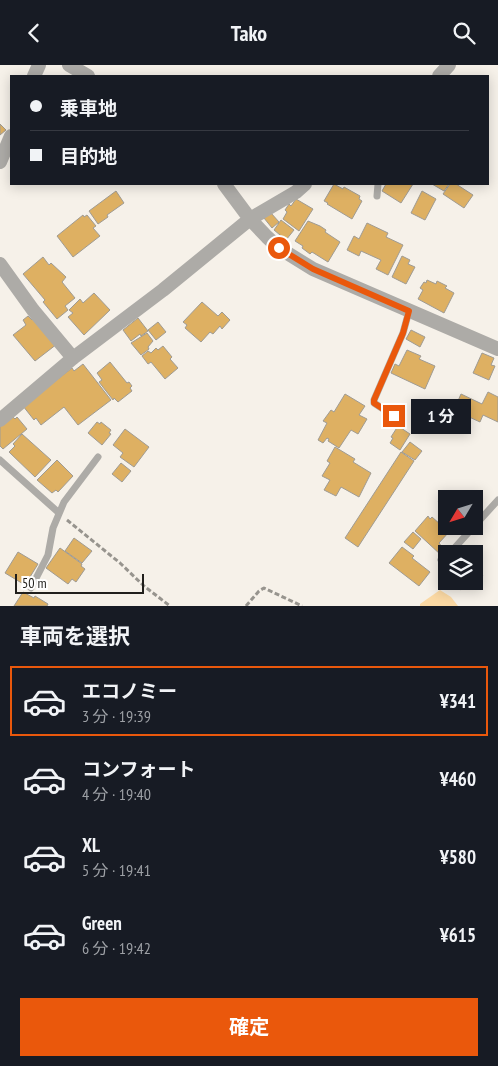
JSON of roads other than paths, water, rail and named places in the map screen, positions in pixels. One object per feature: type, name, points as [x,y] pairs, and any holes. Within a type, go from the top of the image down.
[{"type":"street","points":[[69,65],[86,75]]},
{"type":"street","points":[[440,75],[449,65]]},
{"type":"street","points":[[0,162],[10,138]]},
{"type":"street","points":[[225,185],[250,219],[279,248],[313,269],[498,349]]},
{"type":"street","points":[[0,420],[73,358],[163,290],[250,219],[296,192],[304,185]]},
{"type":"street","points":[[0,264],[33,310],[73,358]]},
{"type":"lane","points":[[377,196],[378,185]]},
{"type":"lane","points":[[394,416],[374,403],[374,400],[403,333],[409,311]]},
{"type":"lane","points":[[31,588],[48,555],[53,529],[64,502],[98,457]]},
{"type":"lane","points":[[0,460],[59,513]]},
{"type":"lane","points":[[457,545],[498,500]]}]
